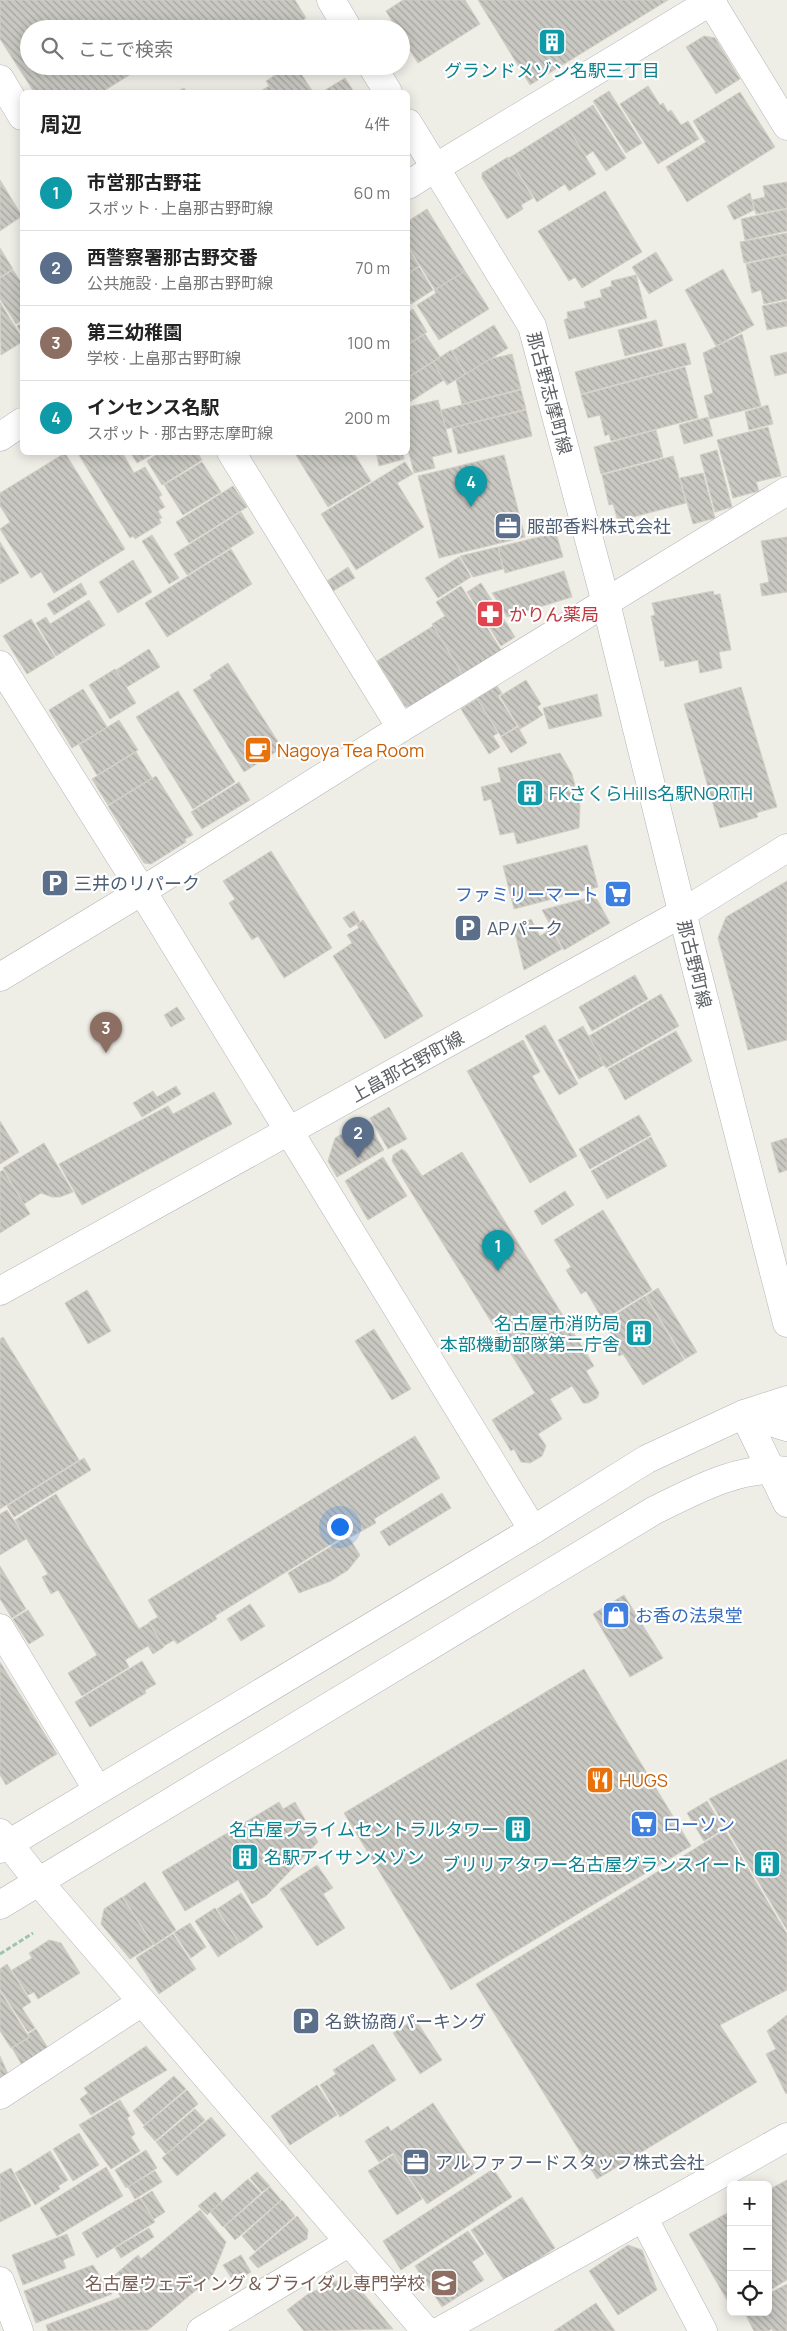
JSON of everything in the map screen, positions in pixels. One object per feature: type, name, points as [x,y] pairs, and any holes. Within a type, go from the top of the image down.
[{"type":"street","points":[[331,0],[343,20]]},
{"type":"street","points":[[410,184],[711,0],[787,126]]},
{"type":"street","points":[[378,75],[387,90]]},
{"type":"street","points":[[0,79],[20,113]]},
{"type":"street","name":"那古野志摩町線","points":[[410,127],[532,326],[606,602]]},
{"type":"street","points":[[0,437],[20,423]]},
{"type":"street","points":[[233,455],[401,728]]},
{"type":"street","points":[[0,977],[787,491]]},
{"type":"street","name":"那古野町線","points":[[606,602],[682,913],[787,1324]]},
{"type":"street","points":[[0,665],[142,891],[533,1530]]},
{"type":"street","name":"上畠那古野町線","points":[[0,1291],[682,913],[787,848]]},
{"type":"street","points":[[426,2331],[348,2244],[3,1842],[97,1789],[533,1530],[647,1459],[744,1414],[787,1400]]},
{"type":"street","points":[[744,1414],[787,1427]]},
{"type":"street","points":[[744,1414],[782,1465],[787,1503]]},
{"type":"street","points":[[0,1905],[655,1510],[710,1483],[782,1465]]},
{"type":"street","points":[[0,1628],[97,1789]]},
{"type":"street","points":[[0,2095],[142,2002]]},
{"type":"street","points":[[440,2331],[787,2137]]},
{"type":"street","points":[[643,2217],[703,2331]]},
{"type":"street","points":[[202,2331],[348,2244]]},
{"type":"street","points":[[0,2281],[19,2331]]},
{"type":"path","points":[[0,1954],[33,1933]]},
{"type":"building","points":[[0,0],[295,0],[306,18],[303,20],[20,20],[20,70],[0,39]]},
{"type":"building","points":[[403,0],[465,0],[480,24],[418,63],[410,50],[410,20],[392,20],[386,11]]},
{"type":"building","name":"グランドメゾン名駅三丁目","points":[[478,0],[668,0],[530,85]]},
{"type":"building","points":[[704,36],[715,38],[740,79],[716,94],[686,47]]},
{"type":"building","points":[[23,75],[129,75],[105,90],[33,90]]},
{"type":"building","points":[[275,75],[302,75],[312,90],[262,90],[269,86],[266,81]]},
{"type":"building","points":[[345,78],[353,90],[325,90]]},
{"type":"building","points":[[648,86],[660,105],[663,103],[668,112],[671,110],[681,125],[688,121],[699,139],[658,164],[620,104]]},
{"type":"building","points":[[609,91],[642,143],[626,153],[593,101]]},
{"type":"building","points":[[740,92],[775,147],[687,202],[666,167],[706,142],[693,121]]},
{"type":"building","points":[[593,105],[626,158],[606,171],[593,151],[586,156],[565,123]]},
{"type":"building","points":[[565,123],[596,174],[569,191],[565,184],[537,202],[509,158]]},
{"type":"building","points":[[508,157],[533,198],[521,205],[523,209],[507,219],[482,178],[482,173]]},
{"type":"building","points":[[0,180],[20,213],[20,217],[0,231]]},
{"type":"building","points":[[787,182],[787,208],[756,214],[752,200],[765,197],[763,186]]},
{"type":"building","points":[[605,191],[642,252],[582,288],[575,277],[569,281],[538,231]]},
{"type":"building","points":[[750,193],[754,210],[734,220],[727,206]]},
{"type":"building","points":[[427,209],[465,271],[435,290],[410,249],[410,220]]},
{"type":"building","points":[[787,209],[787,231],[745,240],[741,219]]},
{"type":"building","points":[[787,233],[787,254],[744,263],[740,242]]},
{"type":"building","points":[[0,248],[13,269],[0,277]]},
{"type":"building","points":[[410,251],[419,266],[410,272]]},
{"type":"building","points":[[656,252],[673,280],[649,294],[632,267]]},
{"type":"building","points":[[787,255],[787,299],[764,304],[761,290],[752,293],[746,264]]},
{"type":"building","points":[[419,267],[433,290],[411,304],[410,302],[410,273]]},
{"type":"building","points":[[723,269],[754,325],[716,346],[685,290]]},
{"type":"building","points":[[13,270],[20,281],[20,321],[16,324],[0,299],[0,278]]},
{"type":"building","points":[[465,271],[489,309],[439,340],[417,305],[436,293],[434,290]]},
{"type":"building","points":[[636,275],[647,318],[569,339],[564,320],[568,318],[567,312],[586,308],[584,302],[602,297],[600,290],[612,286],[611,281]]},
{"type":"building","points":[[787,301],[787,326],[767,330],[762,306]]},
{"type":"building","points":[[0,302],[20,335],[20,343],[1,355]]},
{"type":"building","points":[[413,309],[427,332],[410,343],[410,311]]},
{"type":"building","points":[[656,320],[663,346],[625,356],[618,330]]},
{"type":"building","points":[[494,325],[508,348],[466,374],[452,351]]},
{"type":"building","points":[[425,334],[440,357],[410,376],[410,344]]},
{"type":"building","points":[[742,334],[761,406],[710,419],[704,396],[713,393],[703,353]]},
{"type":"building","points":[[685,343],[691,364],[581,394],[575,372]]},
{"type":"building","points":[[451,350],[465,374],[447,385],[433,362]]},
{"type":"building","points":[[787,352],[787,373],[775,376],[770,356]]},
{"type":"building","points":[[512,354],[521,389],[462,404],[456,380],[490,359]]},
{"type":"building","points":[[433,362],[444,380],[410,402],[410,377]]},
{"type":"building","points":[[685,367],[698,418],[611,441],[609,434],[605,436],[600,415],[588,418],[581,395]]},
{"type":"building","points":[[521,390],[526,409],[446,429],[441,410]]},
{"type":"building","points":[[438,400],[452,452],[432,457],[435,468],[414,473],[410,455],[410,407]]},
{"type":"building","points":[[768,405],[773,424],[749,430],[745,412]]},
{"type":"building","points":[[526,410],[532,436],[458,454],[452,428]]},
{"type":"building","points":[[708,417],[713,436],[684,444],[679,425]]},
{"type":"building","points":[[768,427],[781,476],[756,482],[759,491],[733,498],[717,440]]},
{"type":"building","points":[[656,430],[663,457],[601,474],[594,447]]},
{"type":"building","points":[[717,450],[732,507],[715,512],[700,455]]},
{"type":"building","points":[[62,455],[66,455],[125,549],[54,593],[41,572],[31,578],[0,529],[10,522],[0,506],[0,493]]},
{"type":"building","points":[[79,455],[124,455],[134,473],[145,467],[162,495],[159,497],[165,507],[158,511],[162,518],[159,519],[161,523],[135,539],[133,536],[130,538]]},
{"type":"building","points":[[132,455],[151,455],[137,463]]},
{"type":"building","points":[[156,455],[199,455],[202,460],[162,485],[147,461]]},
{"type":"building","points":[[296,455],[355,455],[371,481],[328,507]]},
{"type":"building","points":[[377,455],[403,455],[404,459],[379,466]]},
{"type":"building","points":[[504,455],[525,537],[439,558],[418,476]]},
{"type":"building","points":[[673,456],[686,503],[618,521],[613,504],[609,505],[602,475]]},
{"type":"building","points":[[202,462],[221,492],[183,515],[164,485]]},
{"type":"building","points":[[405,462],[413,474],[397,483],[424,527],[356,570],[321,514]]},
{"type":"building","points":[[703,473],[715,518],[693,524],[680,478]]},
{"type":"building","points":[[233,486],[247,507],[189,543],[176,522]]},
{"type":"building","points":[[241,512],[254,533],[187,575],[174,554]]},
{"type":"building","points":[[556,533],[563,557],[505,573],[498,547]]},
{"type":"building","points":[[152,535],[179,578],[169,584],[142,541]]},
{"type":"building","points":[[787,537],[787,592],[762,596],[760,584],[769,582],[761,541]]},
{"type":"building","points":[[0,542],[19,573],[0,584]]},
{"type":"building","points":[[498,547],[503,569],[473,577],[460,556]]},
{"type":"building","points":[[231,549],[252,584],[167,637],[145,603]]},
{"type":"building","points":[[459,557],[471,577],[438,598],[425,578]]},
{"type":"building","points":[[133,560],[152,592],[118,613],[99,582]]},
{"type":"building","points":[[348,567],[355,578],[333,591],[327,581]]},
{"type":"building","points":[[564,571],[572,597],[507,617],[492,593]]},
{"type":"building","points":[[81,583],[87,594],[54,615],[47,604]]},
{"type":"building","points":[[481,583],[515,637],[501,646],[467,592]]},
{"type":"building","points":[[461,586],[501,650],[463,674],[432,624],[445,616],[436,602]]},
{"type":"building","points":[[713,591],[714,595],[720,594],[731,650],[719,652],[722,668],[700,673],[698,660],[665,667],[664,660],[660,661],[651,616],[655,615],[652,603]]},
{"type":"building","points":[[89,600],[105,625],[56,656],[36,623],[46,617],[50,624]]},
{"type":"building","points":[[31,619],[55,657],[27,674],[3,636]]},
{"type":"building","points":[[433,626],[462,674],[409,707],[405,706],[377,661]]},
{"type":"building","points":[[149,649],[160,667],[127,687],[116,670]]},
{"type":"building","points":[[228,663],[282,748],[244,772],[193,690],[212,678],[210,675]]},
{"type":"building","points":[[115,669],[136,703],[110,719],[89,685]]},
{"type":"building","points":[[526,680],[541,704],[537,707],[543,715],[520,729],[500,696]]},
{"type":"building","points":[[497,686],[502,693],[498,696],[517,726],[501,736],[477,698]]},
{"type":"building","points":[[741,687],[777,807],[756,813],[758,817],[720,828],[684,704]]},
{"type":"building","points":[[83,689],[107,727],[72,748],[49,710]]},
{"type":"building","points":[[178,691],[235,782],[193,809],[136,717]]},
{"type":"building","points":[[597,694],[602,716],[549,729],[543,708]]},
{"type":"building","points":[[477,699],[498,733],[493,736],[500,747],[489,754],[461,709]]},
{"type":"building","points":[[119,720],[138,750],[97,775],[79,745]]},
{"type":"building","points":[[518,727],[527,743],[511,753],[501,737]]},
{"type":"building","points":[[136,752],[152,778],[108,805],[92,779]]},
{"type":"building","name":"FKさくらHills名駅NORTH","points":[[560,753],[572,774],[580,806],[579,828],[517,844],[514,832],[500,835],[491,799],[484,801],[481,787],[501,782],[498,768]]},
{"type":"building","points":[[156,776],[193,835],[185,839],[186,842],[151,864],[144,863],[108,806]]},
{"type":"building","points":[[239,782],[250,800],[202,829],[191,812]]},
{"type":"building","points":[[587,845],[598,887],[514,909],[503,866]]},
{"type":"building","points":[[271,851],[332,948],[284,978],[258,936],[252,940],[229,903],[235,899],[223,881]]},
{"type":"building","points":[[787,881],[787,1040],[748,1050],[718,938],[726,917]]},
{"type":"building","points":[[595,896],[610,923],[564,950],[542,910]]},
{"type":"building","points":[[354,911],[360,922],[350,928],[343,918]]},
{"type":"building","points":[[531,919],[540,936],[551,929],[562,949],[524,970],[514,929]]},
{"type":"building","points":[[363,920],[423,1016],[385,1039],[333,956],[352,943],[347,935],[359,928],[357,925]]},
{"type":"building","points":[[635,975],[648,999],[592,1031],[579,1007]]},
{"type":"building","points":[[661,994],[679,1026],[606,1068],[589,1036]]},
{"type":"building","points":[[177,1007],[185,1019],[171,1027],[164,1015]]},
{"type":"building","points":[[545,1025],[578,1084],[559,1095],[525,1036]]},
{"type":"building","points":[[583,1026],[604,1065],[579,1079],[558,1040]]},
{"type":"building","points":[[676,1031],[692,1061],[625,1100],[608,1069]]},
{"type":"building","points":[[523,1040],[540,1072],[532,1076],[577,1156],[530,1183],[467,1071]]},
{"type":"building","points":[[176,1086],[181,1094],[142,1117],[133,1103],[153,1091],[157,1097]]},
{"type":"building","points":[[214,1092],[232,1124],[82,1205],[59,1164],[168,1106],[173,1114]]},
{"type":"building","points":[[389,1107],[407,1139],[388,1149],[370,1118]]},
{"type":"building","points":[[639,1115],[651,1135],[590,1169],[579,1149]]},
{"type":"building","points":[[366,1120],[384,1150],[337,1177],[328,1161],[335,1138]]},
{"type":"building","points":[[0,1121],[19,1152],[0,1164]]},
{"type":"building","points":[[651,1137],[667,1166],[607,1199],[591,1171]]},
{"type":"building","points":[[787,1138],[787,1170],[779,1173],[771,1143]]},
{"type":"building","points":[[44,1143],[73,1192],[60,1197],[52,1197],[41,1193],[24,1204],[3,1168]]},
{"type":"building","points":[[402,1149],[422,1176],[462,1152],[594,1366],[586,1371],[599,1393],[597,1398],[588,1403],[583,1403],[572,1386],[550,1399],[562,1419],[538,1434],[546,1446],[542,1456],[530,1463],[521,1462],[514,1449],[511,1451],[492,1420],[535,1393],[392,1161],[393,1155]]},
{"type":"building","points":[[383,1157],[407,1196],[368,1220],[345,1181]]},
{"type":"building","points":[[3,1170],[30,1214],[0,1233],[0,1172]]},
{"type":"building","points":[[565,1191],[574,1205],[542,1225],[534,1211]]},
{"type":"building","points":[[603,1210],[652,1290],[603,1320],[586,1291],[581,1294],[566,1270],[571,1267],[554,1240]]},
{"type":"building","points":[[658,1288],[697,1352],[685,1359],[646,1296]]},
{"type":"building","points":[[87,1290],[111,1331],[88,1344],[65,1303]]},
{"type":"building","name":"名古屋市消防局 本部機動部隊第二庁舎","points":[[645,1296],[684,1360],[643,1385],[623,1354],[619,1356],[613,1346],[617,1344],[604,1322]]},
{"type":"building","points":[[374,1329],[411,1389],[392,1400],[355,1341]]},
{"type":"building","points":[[3,1337],[79,1460],[0,1509],[0,1339]]},
{"type":"building","points":[[415,1436],[440,1478],[374,1519],[376,1523],[351,1537],[349,1533],[215,1616],[217,1619],[177,1644],[174,1640],[164,1646],[149,1622],[158,1617],[148,1600]]},
{"type":"building","points":[[84,1458],[91,1470],[14,1517],[7,1506]]},
{"type":"building","points":[[442,1493],[451,1508],[389,1546],[380,1532]]},
{"type":"building","points":[[56,1494],[139,1629],[149,1623],[164,1647],[153,1654],[148,1646],[125,1660],[129,1667],[82,1696],[68,1673],[97,1655],[58,1590],[51,1594],[42,1577],[48,1574],[15,1520]]},
{"type":"building","points":[[7,1510],[26,1539],[0,1555],[0,1514]]},
{"type":"building","points":[[348,1536],[360,1555],[348,1570],[331,1581],[299,1593],[288,1573]]},
{"type":"building","points":[[0,1566],[26,1609],[12,1618],[0,1599]]},
{"type":"building","points":[[624,1595],[663,1658],[630,1677],[593,1614]]},
{"type":"building","points":[[250,1604],[265,1626],[241,1641],[227,1619]]},
{"type":"building","points":[[28,1610],[44,1635],[29,1644],[13,1619]]},
{"type":"building","points":[[142,1661],[156,1684],[145,1690],[146,1693],[90,1727],[75,1702]]},
{"type":"building","points":[[0,1662],[57,1754],[6,1785],[0,1775]]},
{"type":"building","name":"名古屋プライムセントラルタワー","points":[[584,1669],[691,1846],[451,1990],[344,1813]]},
{"type":"building","name":"ブリリアタワー名古屋グランスイート","points":[[787,1759],[787,1930],[709,1799]]},
{"type":"building","points":[[707,1801],[724,1829],[704,1841],[687,1813]]},
{"type":"building","name":"名駅アイサンメゾン","points":[[279,1802],[283,1809],[295,1802],[318,1842],[266,1896],[252,1904],[238,1880],[185,1911],[162,1872]]},
{"type":"building","points":[[725,1830],[787,1934],[787,1990],[720,2025],[757,2082],[597,2179],[476,1984]]},
{"type":"building","points":[[317,1865],[333,1888],[323,1894],[345,1928],[317,1946],[280,1889]]},
{"type":"building","points":[[145,1882],[176,1930],[154,1945],[123,1897]]},
{"type":"building","points":[[241,1893],[263,1927],[240,1943],[217,1909]]},
{"type":"building","points":[[122,1897],[153,1945],[130,1959],[101,1924],[104,1909]]},
{"type":"building","points":[[215,1908],[239,1943],[218,1957],[195,1921]]},
{"type":"building","points":[[190,1923],[206,1947],[191,1958],[174,1933]]},
{"type":"building","points":[[173,1934],[196,1969],[159,1994],[136,1958]]},
{"type":"building","points":[[49,1940],[61,1943],[80,1973],[38,1999],[34,1992],[28,1995],[12,1970],[32,1958],[29,1953]]},
{"type":"building","points":[[7,1964],[31,2002],[22,2008],[35,2028],[28,2032],[0,1989],[0,1969]]},
{"type":"building","points":[[0,1991],[29,2037],[11,2048],[0,2031]]},
{"type":"building","points":[[787,2015],[786,2094],[766,2054],[776,2049],[767,2031]]},
{"type":"building","points":[[415,2019],[442,2060],[420,2074],[393,2033]]},
{"type":"building","points":[[36,2029],[48,2048],[22,2065],[12,2048],[30,2037],[28,2034]]},
{"type":"building","points":[[373,2044],[396,2080],[340,2117],[320,2085],[336,2074],[333,2070]]},
{"type":"building","points":[[146,2046],[167,2070],[91,2115],[80,2099],[88,2093],[84,2088]]},
{"type":"building","points":[[0,2056],[9,2076],[0,2079]]},
{"type":"building","points":[[174,2076],[186,2089],[144,2125],[133,2111]]},
{"type":"building","points":[[317,2085],[337,2115],[290,2145],[271,2116]]},
{"type":"building","points":[[187,2090],[198,2104],[155,2141],[143,2127]]},
{"type":"building","points":[[120,2100],[130,2116],[127,2118],[135,2134],[131,2137],[140,2151],[111,2169],[79,2125]]},
{"type":"building","points":[[433,2103],[478,2171],[427,2204],[393,2153],[379,2162],[365,2141],[388,2126],[391,2131]]},
{"type":"building","points":[[195,2109],[205,2120],[166,2154],[156,2142]]},
{"type":"building","points":[[211,2117],[226,2135],[177,2176],[162,2158]]},
{"type":"building","points":[[79,2133],[99,2165],[73,2181],[53,2149]]},
{"type":"building","points":[[146,2150],[157,2168],[126,2188],[115,2170]]},
{"type":"building","points":[[50,2151],[68,2180],[58,2186],[60,2189],[35,2205],[15,2173]]},
{"type":"building","points":[[393,2155],[422,2199],[397,2215],[368,2171]]},
{"type":"building","points":[[106,2167],[123,2196],[57,2236],[40,2208]]},
{"type":"building","points":[[11,2168],[31,2206],[0,2222],[0,2174]]},
{"type":"building","points":[[493,2169],[512,2197],[401,2270],[383,2241]]},
{"type":"building","points":[[155,2171],[162,2182],[135,2199],[128,2187]]},
{"type":"building","points":[[257,2172],[270,2186],[262,2192],[250,2178]]},
{"type":"building","points":[[248,2179],[261,2193],[223,2227],[210,2212]]},
{"type":"building","points":[[787,2180],[787,2280],[772,2289],[772,2226],[772,2188]]},
{"type":"building","points":[[270,2187],[281,2200],[235,2240],[224,2227]]},
{"type":"building","points":[[152,2191],[165,2212],[154,2219],[141,2198]]},
{"type":"building","points":[[215,2192],[222,2201],[207,2215],[198,2206]]},
{"type":"building","points":[[522,2197],[555,2248],[505,2281],[471,2230]]},
{"type":"building","points":[[140,2198],[155,2222],[97,2258],[82,2233]]},
{"type":"building","points":[[282,2200],[295,2216],[255,2251],[242,2236]]},
{"type":"building","points":[[200,2210],[226,2242],[212,2277],[148,2330],[48,2331],[46,2325],[121,2297],[109,2280],[138,2255],[141,2259]]},
{"type":"building","points":[[727,2213],[727,2300],[689,2234]]},
{"type":"building","points":[[297,2216],[308,2230],[307,2239],[258,2268],[249,2258]]},
{"type":"building","points":[[149,2228],[154,2237],[121,2258],[115,2248]]},
{"type":"building","points":[[468,2231],[484,2254],[472,2262],[484,2280],[442,2307],[415,2266]]},
{"type":"building","points":[[67,2234],[75,2255],[63,2260],[66,2268],[23,2285],[12,2255]]},
{"type":"building","points":[[628,2245],[642,2250],[657,2290],[618,2315],[589,2271]]},
{"type":"building","points":[[241,2255],[251,2272],[234,2282],[223,2265]]},
{"type":"building","points":[[93,2265],[112,2294],[36,2323],[24,2291]]},
{"type":"building","points":[[336,2281],[347,2282],[358,2287],[393,2329],[304,2331],[287,2310],[308,2294]]},
{"type":"building","points":[[787,2284],[787,2331],[773,2331],[772,2329],[768,2331],[754,2331],[746,2316],[772,2316],[772,2292]]},
{"type":"building","points":[[596,2303],[615,2331],[554,2331]]},
{"type":"place","name":"グランドメゾン名駅三丁目","points":[[552,42]]},
{"type":"place","name":"インセンス名駅","points":[[471,507]]},
{"type":"place","name":"服部香料株式会社","points":[[508,526]]},
{"type":"place","name":"かりん薬局","points":[[490,614]]},
{"type":"place","name":"Nagoya Tea Room","points":[[258,750]]},
{"type":"place","name":"FKさくらHills名駅NORTH","points":[[530,793]]},
{"type":"place","name":"三井のリパーク","points":[[55,883]]},
{"type":"place","name":"ファミリーマート","points":[[618,894]]},
{"type":"place","name":"APパーク","points":[[468,928]]},
{"type":"place","name":"第三幼稚園","points":[[106,1053]]},
{"type":"place","name":"西警察署那古野交番","points":[[358,1158]]},
{"type":"place","name":"市営那古野荘","points":[[498,1271]]},
{"type":"place","name":"名古屋市消防局 本部機動部隊第二庁舎","points":[[639,1333]]},
{"type":"place","name":"お香の法泉堂","points":[[616,1615]]},
{"type":"place","name":"HUGS","points":[[600,1780]]},
{"type":"place","name":"ローソン","points":[[644,1824]]},
{"type":"place","name":"名古屋プライムセントラルタワー","points":[[518,1829]]},
{"type":"place","name":"名駅アイサンメゾン","points":[[245,1857]]},
{"type":"place","name":"ブリリアタワー名古屋グランスイート","points":[[767,1864]]},
{"type":"place","name":"名鉄協商パーキング","points":[[306,2021]]},
{"type":"place","name":"アルファフードスタッフ株式会社","points":[[416,2162]]},
{"type":"place","name":"名古屋ウェディング＆ブライダル専門学校","points":[[444,2283]]}]
